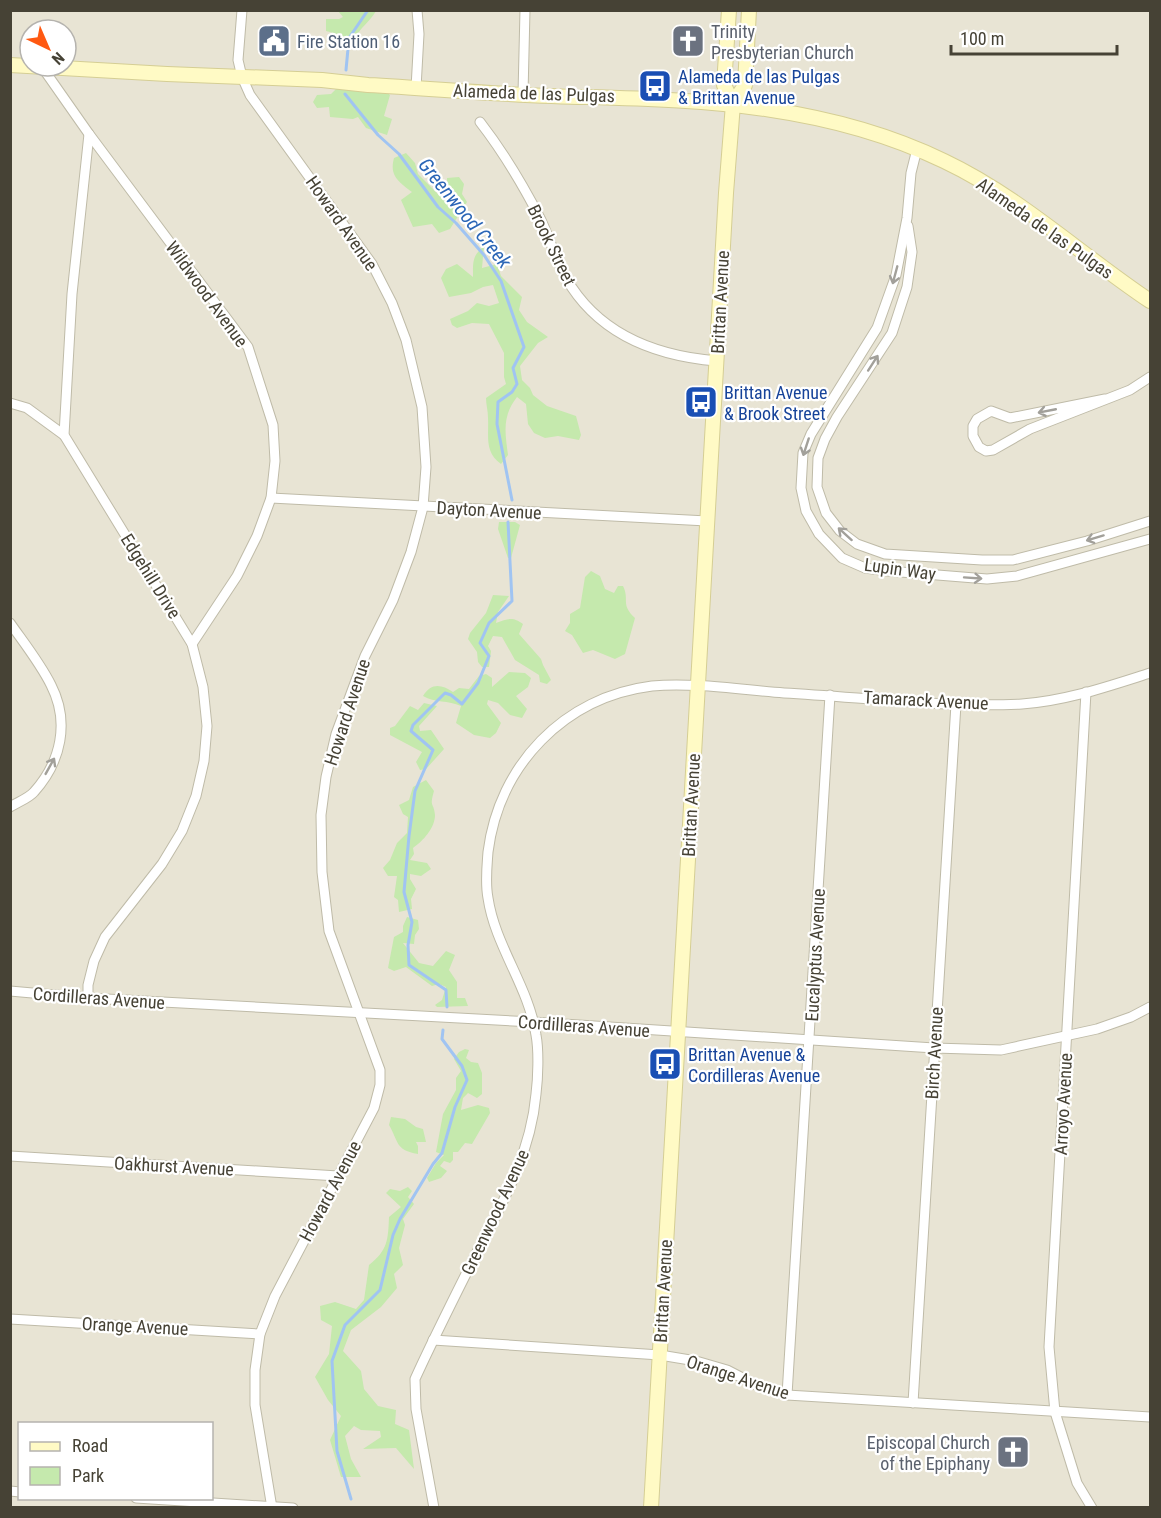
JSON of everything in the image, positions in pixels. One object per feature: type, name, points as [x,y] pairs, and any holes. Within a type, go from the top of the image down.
[{"type":"main road","name":"Brittan Avenue","points":[[729,10],[724,85],[733,104]]},
{"type":"main road","name":"Brittan Avenue","points":[[651,1508],[733,104],[745,85],[749,10]]},
{"type":"main road","name":"Alameda de las Pulgas","points":[[78,69],[322,80],[416,88],[733,104],[833,120],[875,132],[917,149],[987,184],[1150,301]]},
{"type":"street","name":"Howard Avenue","points":[[242,10],[238,60],[250,95],[372,264],[392,303],[405,340],[422,407],[426,467],[423,507],[411,552],[345,706],[331,756],[321,815],[322,872],[329,931],[376,1056],[381,1085],[374,1108],[275,1296],[260,1334],[255,1370],[255,1405],[272,1507]]},
{"type":"street","points":[[416,88],[419,34],[417,10]]},
{"type":"street","points":[[523,94],[525,10]]},
{"type":"street","name":"Wildwood Avenue","points":[[50,78],[248,347],[273,424],[275,461],[271,498],[258,536],[237,576],[192,644]]},
{"type":"street","name":"Brook Street","points":[[480,122],[507,156],[541,220],[566,277],[591,310],[617,331],[636,342],[666,354],[717,360]]},
{"type":"street","points":[[63,435],[72,294],[89,134]]},
{"type":"street","name":"Lupin Way","points":[[917,149],[911,172],[907,218],[896,275],[877,328],[811,434],[803,453],[801,488],[806,511],[819,534],[842,558],[865,568],[987,579],[1017,576],[1150,539]]},
{"type":"street","name":"Lupin Way","points":[[907,218],[912,252],[907,287],[892,333],[837,417],[818,459],[817,487],[826,513],[840,531],[857,544],[885,554],[1013,560],[1087,541],[1150,521]]},
{"type":"street","points":[[1105,399],[1010,418],[991,411],[977,419],[973,436],[979,447],[986,451],[993,450],[1030,429],[1130,390],[1150,377]]},
{"type":"street","points":[[10,404],[27,408],[63,435]]},
{"type":"street","name":"Edgehill Drive","points":[[63,435],[192,644],[203,687],[207,726],[204,761],[196,796],[182,831],[162,864],[105,937],[94,961],[88,985],[88,998]]},
{"type":"street","name":"Dayton Avenue","points":[[271,498],[707,521]]},
{"type":"street","points":[[10,623],[51,684],[59,705],[62,736],[54,762],[33,794],[10,807]]},
{"type":"street","name":"Tamarack Avenue","points":[[698,686],[956,704],[1024,704],[1086,692],[1150,673]]},
{"type":"street","name":"Greenwood Avenue","points":[[434,1508],[416,1409],[415,1379],[512,1183],[528,1142],[536,1094],[537,1036],[498,933],[488,898],[487,866],[490,837],[497,808],[513,775],[534,746],[567,718],[606,697],[651,686],[698,686]]},
{"type":"street","name":"Arroyo Avenue","points":[[1086,692],[1049,1347],[1056,1412],[1077,1483],[1092,1508]]},
{"type":"street","name":"Eucalyptus Avenue","points":[[787,1395],[830,695]]},
{"type":"street","name":"Birch Avenue","points":[[913,1403],[956,704]]},
{"type":"street","name":"Cordilleras Avenue","points":[[10,991],[88,998],[533,1022],[934,1048],[1001,1050],[1097,1029],[1131,1017],[1150,1007]]},
{"type":"street","name":"Oakhurst Avenue","points":[[10,1156],[338,1176]]},
{"type":"street","name":"Orange Avenue","points":[[10,1319],[260,1334]]},
{"type":"street","name":"Orange Avenue","points":[[433,1340],[660,1355],[696,1361],[728,1370],[760,1387],[787,1395],[1150,1418]]},
{"type":"street","points":[[166,1500],[294,1508]]},
{"type":"shaded area","points":[[11,11],[1150,11],[1150,1507],[11,1507]]},
{"type":"green space","points":[[338,11],[376,11],[355,39],[344,40],[337,34],[326,31],[326,19],[343,17]]},
{"type":"green space","points":[[337,88],[384,90],[390,95],[384,116],[392,119],[387,135],[366,128],[358,117],[353,119],[330,117],[329,107],[317,108],[313,102],[317,95],[331,94]]},
{"type":"green space","points":[[406,153],[415,163],[418,174],[439,195],[447,193],[447,178],[459,177],[464,184],[462,194],[467,202],[450,229],[439,233],[432,224],[413,227],[401,200],[412,192],[399,182],[393,170],[394,158]]},
{"type":"green space","points":[[484,246],[482,268],[497,264],[501,276],[522,297],[519,310],[527,322],[548,337],[538,343],[520,366],[522,380],[533,395],[547,406],[576,416],[581,435],[579,440],[558,436],[545,438],[534,433],[528,424],[526,404],[517,397],[507,418],[508,455],[501,464],[492,454],[488,443],[486,398],[506,384],[504,353],[489,324],[472,323],[457,328],[452,325],[450,319],[468,311],[477,303],[489,306],[499,303],[493,285],[471,293],[449,297],[441,278],[446,269],[457,264],[473,277],[474,260]]},
{"type":"green space","points":[[499,522],[515,522],[520,525],[511,558],[508,558],[498,529]]},
{"type":"green space","points":[[591,571],[600,576],[605,589],[614,593],[618,586],[623,586],[626,605],[635,618],[625,654],[615,659],[593,650],[583,653],[572,635],[565,631],[570,623],[570,614],[580,608],[585,577]]},
{"type":"green space","points":[[493,595],[509,596],[498,612],[496,623],[510,619],[523,624],[519,634],[541,659],[551,680],[547,684],[540,682],[539,675],[515,660],[502,637],[493,636],[488,646],[491,651],[489,667],[482,667],[478,662],[477,652],[468,639],[486,613]]},
{"type":"green space","points":[[509,672],[525,673],[531,678],[528,687],[516,696],[527,709],[522,718],[510,715],[498,703],[488,700],[487,704],[501,723],[496,733],[490,738],[474,735],[456,723],[461,706],[423,696],[429,689],[436,686],[453,692],[459,688],[469,689],[479,676],[486,674],[492,678],[492,687]]},
{"type":"green space","points":[[424,703],[437,706],[419,726],[420,731],[431,730],[444,749],[426,769],[420,770],[416,762],[422,752],[390,735],[390,728],[395,726],[410,706],[418,710]]},
{"type":"green space","points":[[426,780],[434,791],[433,825],[428,834],[413,848],[414,854],[410,860],[427,863],[431,869],[421,876],[410,874],[410,879],[416,889],[411,899],[412,909],[399,912],[398,900],[394,897],[397,876],[388,876],[383,868],[390,860],[397,843],[407,833],[408,817],[403,814],[399,805],[409,800],[413,787]]},
{"type":"green space","points":[[407,917],[418,920],[419,929],[415,935],[414,944],[403,943],[419,963],[433,966],[446,951],[455,955],[449,970],[457,982],[457,998],[465,998],[468,1006],[437,1007],[435,1005],[442,1000],[446,987],[439,984],[432,986],[406,967],[394,971],[388,968],[394,937],[403,932]]},
{"type":"green space","points":[[469,1050],[466,1058],[478,1063],[482,1073],[482,1094],[477,1098],[468,1093],[463,1098],[461,1110],[478,1105],[489,1108],[490,1113],[472,1144],[465,1143],[458,1152],[453,1152],[453,1160],[450,1163],[444,1161],[440,1166],[447,1171],[441,1178],[429,1182],[427,1178],[444,1155],[436,1152],[443,1114],[456,1090],[456,1078],[461,1071],[454,1059],[459,1052]]},
{"type":"green space","points":[[391,1117],[405,1119],[423,1129],[426,1142],[416,1142],[418,1154],[401,1148],[389,1125]]},
{"type":"green space","points":[[408,1187],[412,1191],[408,1197],[414,1204],[403,1219],[405,1225],[399,1248],[403,1265],[394,1274],[397,1288],[381,1307],[351,1330],[343,1351],[361,1371],[364,1389],[378,1406],[396,1410],[395,1424],[409,1430],[414,1469],[396,1448],[363,1449],[381,1437],[380,1431],[361,1430],[354,1426],[345,1436],[351,1459],[361,1477],[341,1477],[330,1440],[341,1416],[328,1400],[315,1377],[329,1354],[332,1326],[321,1320],[320,1306],[335,1302],[356,1309],[364,1300],[369,1265],[386,1244],[389,1217],[401,1207],[386,1193],[390,1189],[400,1191]]},
{"type":"waterway","name":"Greenwood Creek","points":[[346,70],[349,38],[368,10]]},
{"type":"waterway","name":"Greenwood Creek","points":[[345,94],[378,135],[399,154],[438,207],[456,223],[484,255],[501,281],[524,347],[513,368],[517,384],[512,392],[498,402],[497,424],[512,500]]},
{"type":"waterway","name":"Greenwood Creek","points":[[447,1007],[446,990],[409,965],[408,945],[412,922],[404,892],[409,836],[415,791],[433,750],[411,731],[413,725],[445,693],[462,704],[478,683],[489,656],[480,643],[489,623],[512,601],[508,522]]},
{"type":"waterway","name":"Greenwood Creek","points":[[351,1499],[337,1451],[332,1361],[345,1325],[380,1290],[393,1235],[400,1219],[442,1153],[455,1107],[467,1080],[462,1066],[442,1039],[443,1030]]},
{"type":"place","name":"Fire Station 16","points":[[274,41]]},
{"type":"place","name":"Trinity Presbyterian Church","points":[[688,41]]},
{"type":"place","name":"Alameda de las Pulgas & Brittan Avenue","points":[[655,86]]},
{"type":"place","name":"Brittan Avenue & Brook Street","points":[[701,402]]},
{"type":"place","name":"Brittan Avenue & Cordilleras Avenue","points":[[665,1064]]},
{"type":"place","name":"Episcopal Church of the Epiphany","points":[[1013,1452]]}]
